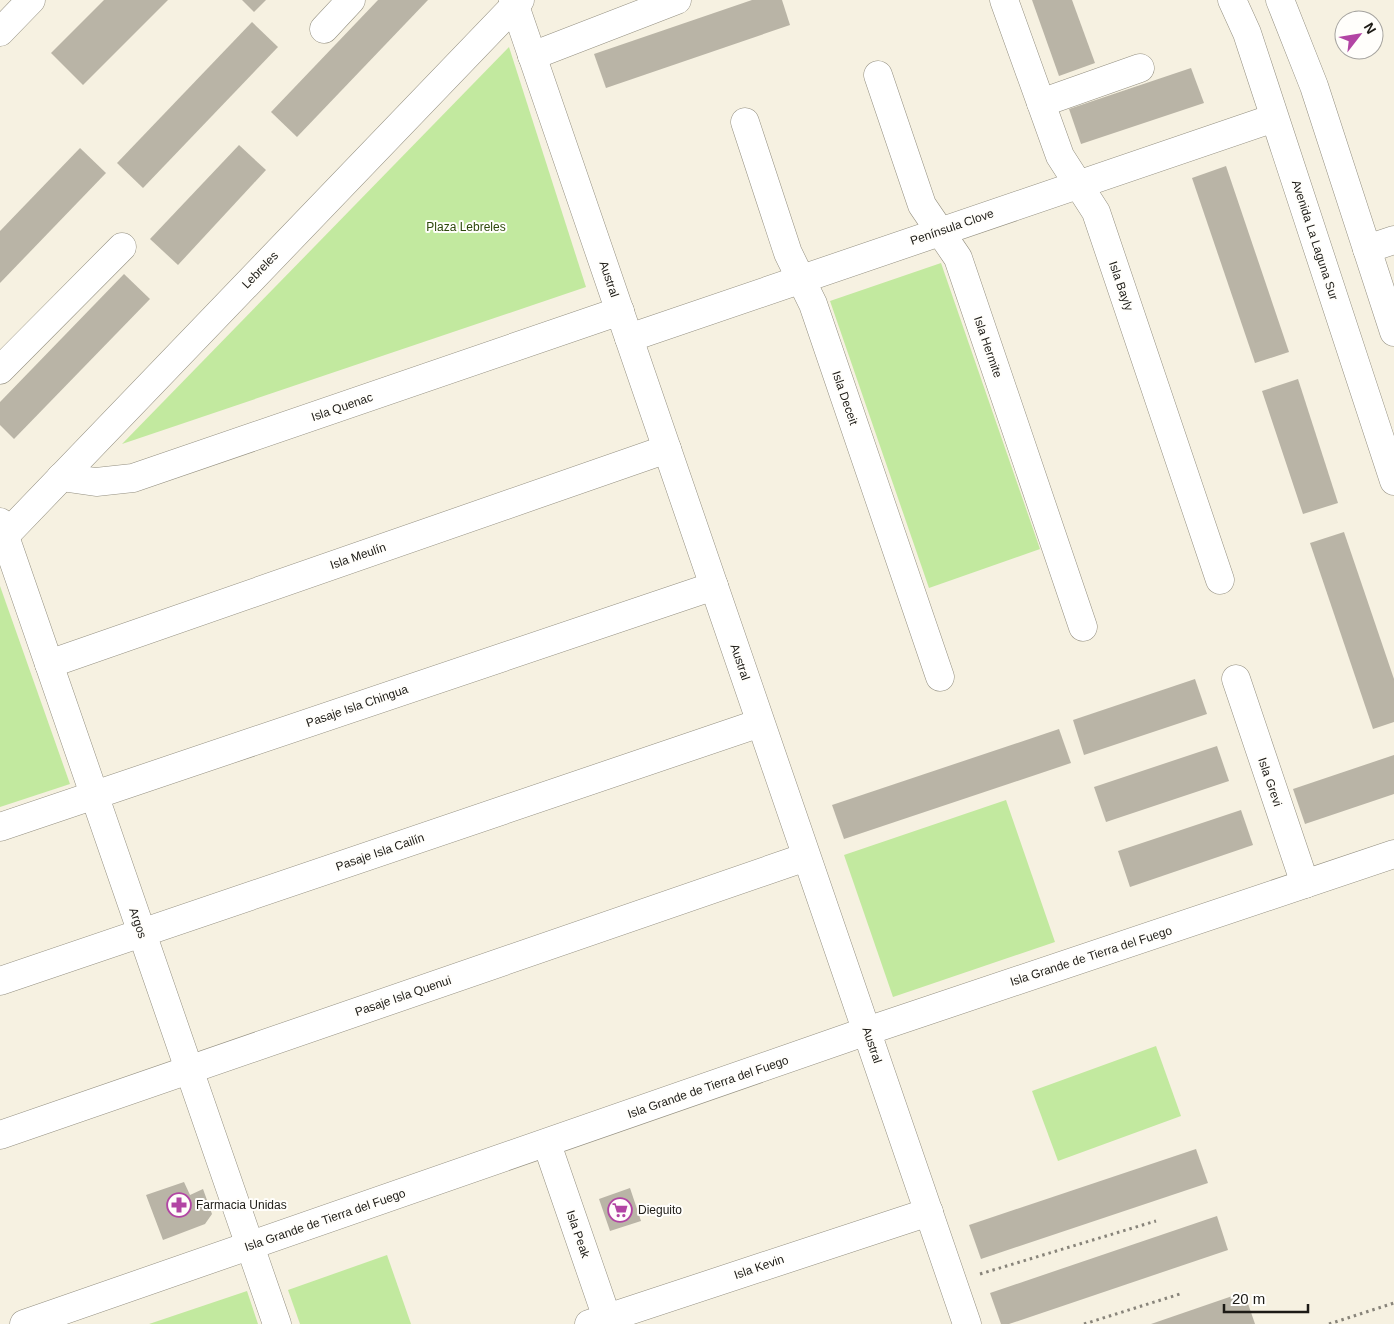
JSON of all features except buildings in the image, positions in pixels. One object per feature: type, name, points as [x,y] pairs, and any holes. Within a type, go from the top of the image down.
[{"type":"street","points":[[0,32],[30,0]]},
{"type":"street","points":[[324,29],[352,0]]},
{"type":"street","points":[[532,56],[677,0]]},
{"type":"street","name":"Isla Bayly","points":[[1004,0],[1060,156],[1096,212],[1220,580]]},
{"type":"street","name":"Avenida La Laguna Sur","points":[[1232,0],[1246,33],[1394,481]]},
{"type":"street","points":[[1280,0],[1314,86],[1394,332]]},
{"type":"street","name":"Austral","points":[[516,2],[532,56],[967,1324]]},
{"type":"street","name":"Lebreles","points":[[2,533],[61,477],[516,2]]},
{"type":"street","points":[[1041,103],[1140,68]]},
{"type":"street","name":"Isla Hermite","points":[[878,75],[922,205],[958,258],[1084,627]]},
{"type":"street","name":"Península Clove","points":[[629,338],[1274,118]]},
{"type":"street","name":"Isla Deceit","points":[[744,122],[788,253],[813,304],[940,677]]},
{"type":"street","points":[[1367,249],[1394,240]]},
{"type":"street","points":[[0,370],[122,247]]},
{"type":"street","name":"Isla Quenac","points":[[61,477],[96,482],[134,478],[620,311]]},
{"type":"street","name":"Isla Meulín","points":[[49,664],[667,449]]},
{"type":"street","name":"Argos","points":[[2,533],[277,1324]]},
{"type":"street","name":"Pasaje Isla Chingua","points":[[0,827],[714,586]]},
{"type":"street","name":"Isla Grevi","points":[[1236,679],[1305,884]]},
{"type":"street","name":"Pasaje Isla Cailín","points":[[0,982],[760,723]]},
{"type":"street","name":"Isla Grande de Tierra del Fuego","points":[[24,1324],[867,1031],[1394,854]]},
{"type":"street","name":"Pasaje Isla Quenui","points":[[0,1136],[806,857]]},
{"type":"street","name":"Isla Peak","points":[[546,1144],[602,1322]]},
{"type":"street","name":"Isla Kevin","points":[[602,1322],[929,1212]]},
{"type":"path","points":[[953,1282],[1156,1221]]},
{"type":"path","points":[[1084,1324],[1180,1294]]},
{"type":"path","points":[[1329,1324],[1394,1303]]},
{"type":"green space","name":"Plaza Lebreles","points":[[509,47],[586,287],[122,444]]},
{"type":"green space","points":[[941,263],[1040,549],[929,588],[830,301]]},
{"type":"green space","points":[[0,586],[70,784],[0,807]]},
{"type":"green space","points":[[1006,800],[1055,942],[893,997],[844,855]]},
{"type":"green space","points":[[1156,1046],[1181,1116],[1058,1161],[1032,1091]]},
{"type":"green space","points":[[387,1255],[411,1324],[300,1324],[288,1290]]},
{"type":"green space","points":[[247,1291],[258,1324],[149,1324]]},
{"type":"place","name":"Farmacia Unidas","points":[[179,1205]]},
{"type":"place","name":"Dieguito","points":[[620,1210]]}]
